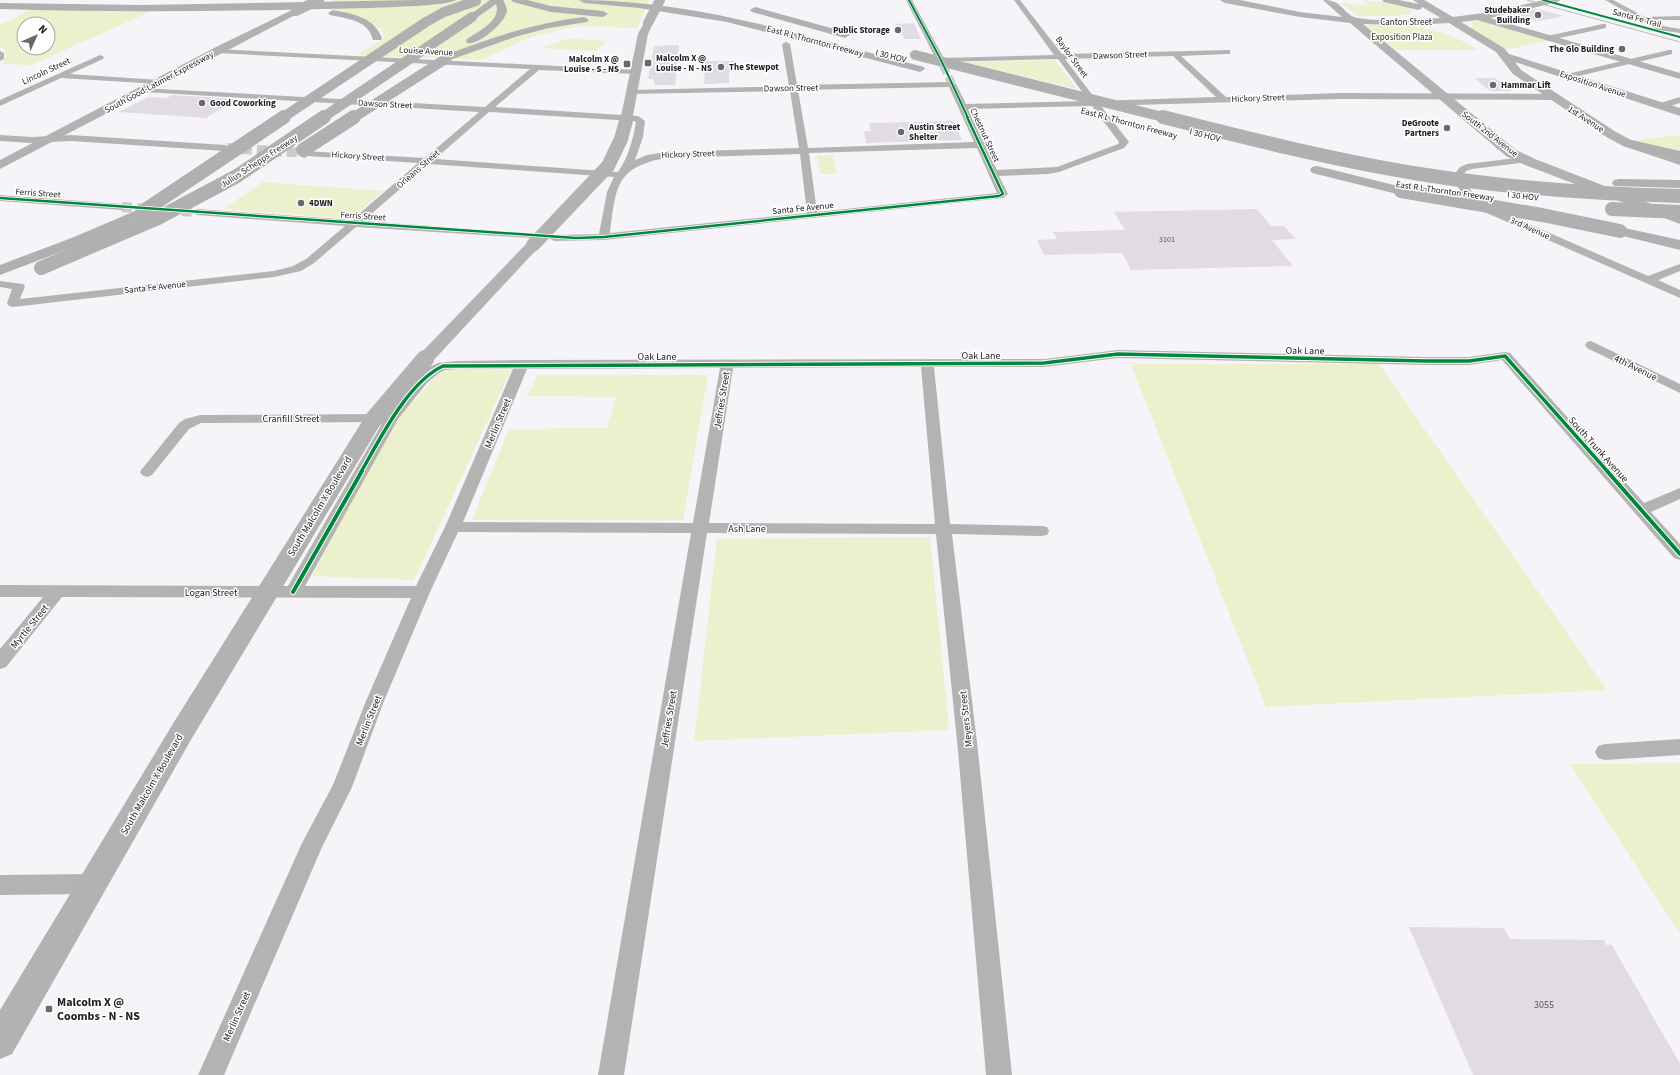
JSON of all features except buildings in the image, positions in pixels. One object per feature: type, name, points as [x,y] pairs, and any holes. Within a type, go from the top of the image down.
[{"type":"highway","points":[[174,2],[217,0]]},
{"type":"highway","points":[[0,1],[107,4],[288,0]]},
{"type":"highway","points":[[0,6],[80,8],[234,7],[404,4],[451,0]]},
{"type":"highway","points":[[142,212],[210,168],[430,19],[456,7],[479,0]]},
{"type":"highway","name":"Julius Schepps Freeway","points":[[0,270],[73,242],[142,212],[186,190],[231,164],[479,0]]},
{"type":"highway","name":"East R L Thornton Freeway","points":[[584,0],[639,5],[699,13],[750,24],[810,41],[916,60],[1285,147],[1394,169],[1494,184],[1612,194],[1680,196]]},
{"type":"highway","name":"I 30 HOV","points":[[620,0],[680,7],[730,16],[916,60],[1256,148],[1374,174],[1458,188],[1540,198],[1680,206]]},
{"type":"highway","name":"I 30 HOV","points":[[634,0],[735,15],[1276,151],[1387,174],[1457,185],[1548,196],[1680,203]]},
{"type":"highway","name":"East R L Thornton Freeway","points":[[656,0],[738,12],[854,39],[798,21],[749,9]]},
{"type":"highway","points":[[447,58],[479,45],[546,26],[613,16],[556,9],[519,1]]},
{"type":"highway","points":[[225,183],[304,150],[447,58],[496,22],[501,16],[499,3]]},
{"type":"highway","name":"Julius Schepps Freeway","points":[[0,283],[64,259],[126,233],[225,183],[277,151],[499,3]]},
{"type":"highway","points":[[234,7],[312,10],[340,14],[366,23],[372,27],[377,38],[373,48],[368,54],[300,106]]},
{"type":"highway","points":[[645,18],[716,22],[810,41]]},
{"type":"highway","name":"East R L Thornton Freeway","points":[[916,60],[964,80]]},
{"type":"highway","name":"East R L Thornton Freeway","points":[[1017,94],[1123,121]]},
{"type":"highway","points":[[1627,143],[1680,155]]},
{"type":"highway","points":[[1285,147],[1492,176],[1619,183],[1680,184]]},
{"type":"highway","name":"East R L Thornton Freeway","points":[[1302,166],[1317,170],[1448,192],[1555,204]]},
{"type":"highway","points":[[1317,170],[1401,191],[1620,231],[1680,245]]},
{"type":"highway","points":[[1602,208],[1680,212]]},
{"type":"main road","name":"South Good-Latimer Expressway","points":[[0,165],[160,82],[216,51],[319,0]]},
{"type":"main road","name":"South Malcolm X Boulevard","points":[[0,1042],[92,884],[280,585],[373,420],[420,365],[597,178],[615,154],[621,139],[626,119],[644,34],[645,18],[660,0]]},
{"type":"main road","name":"Canton Street","points":[[1225,0],[1309,16],[1396,20],[1441,19],[1474,16],[1527,2],[1555,0]]},
{"type":"main road","name":"South 2nd Avenue","points":[[1328,0],[1506,149],[1524,160],[1680,220]]},
{"type":"main road","points":[[1387,0],[1417,2]]},
{"type":"main road","points":[[1399,0],[1417,2]]},
{"type":"main road","points":[[1513,0],[1527,2]]},
{"type":"main road","points":[[1396,20],[1417,13],[1417,2]]},
{"type":"main road","name":"Exposition Avenue","points":[[1417,2],[1429,7],[1459,36],[1490,51],[1680,112]]},
{"type":"main road","name":"Exposition Avenue","points":[[1417,2],[1441,19],[1478,37],[1507,56]]},
{"type":"main road","points":[[1429,7],[1474,16],[1680,76]]},
{"type":"main road","points":[[1474,16],[1467,25],[1478,37]]},
{"type":"main road","points":[[1396,20],[1445,31]]},
{"type":"main road","name":"1st Avenue","points":[[1507,56],[1508,61],[1514,69],[1553,97],[1612,135],[1627,143],[1680,161]]},
{"type":"main road","points":[[1514,69],[1528,67],[1565,75]]},
{"type":"street","name":"Dawson Street","points":[[909,0],[940,58],[1060,57],[1227,52]]},
{"type":"street","name":"Baylor Street","points":[[994,173],[1048,171],[1059,169],[1121,146],[1124,142],[1018,0]]},
{"type":"street","points":[[1608,0],[1661,28],[1680,32]]},
{"type":"street","points":[[1642,18],[1680,18]]},
{"type":"street","points":[[1550,38],[1603,26]]},
{"type":"street","points":[[786,44],[804,150],[812,215]]},
{"type":"street","name":"Louise Avenue","points":[[216,51],[635,72]]},
{"type":"street","points":[[0,52],[0,60]]},
{"type":"street","points":[[1565,75],[1631,62],[1669,52]]},
{"type":"street","points":[[1175,54],[1222,99]]},
{"type":"street","name":"Lincoln Street","points":[[0,103],[100,57]]},
{"type":"street","name":"Orleans Street","points":[[297,269],[310,261],[354,224],[537,67]]},
{"type":"street","points":[[59,76],[160,82]]},
{"type":"street","name":"Dawson Street","points":[[631,92],[952,84]]},
{"type":"street","name":"Chestnut Street","points":[[952,84],[1003,194]]},
{"type":"street","name":"Dawson Street","points":[[144,90],[626,119]]},
{"type":"street","name":"Hickory Street","points":[[963,107],[1339,96],[1553,97]]},
{"type":"street","points":[[1660,106],[1680,100]]},
{"type":"street","points":[[604,237],[610,194],[615,181],[623,171],[638,137],[640,121],[635,118],[626,119]]},
{"type":"street","points":[[0,138],[71,138],[225,148]]},
{"type":"street","name":"Hickory Street","points":[[307,153],[623,171],[645,159],[666,154],[979,145]]},
{"type":"street","name":"3rd Avenue","points":[[1524,160],[1470,166],[1463,169],[1458,176],[1461,185],[1477,205],[1680,294]]},
{"type":"street","name":"Santa Fe Avenue","points":[[554,238],[604,237],[965,200],[999,196],[1003,194]]},
{"type":"street","name":"Ferris Street","points":[[0,198],[122,207]]},
{"type":"street","name":"Ferris Street","points":[[197,212],[528,236]]},
{"type":"street","points":[[1647,280],[1680,267]]},
{"type":"street","name":"Santa Fe Avenue","points":[[0,283],[19,286],[13,303],[274,274],[297,269]]},
{"type":"street","name":"4th Avenue","points":[[1592,345],[1680,389]]},
{"type":"street","name":"Oak Lane","points":[[280,585],[392,418],[422,380],[434,370],[443,366],[457,364],[1044,363],[1118,354],[1446,361],[1469,361],[1505,356]]},
{"type":"street","name":"South Trunk Avenue","points":[[1505,356],[1680,554]]},
{"type":"street","name":"Meyers Street","points":[[927,363],[1000,1075]]},
{"type":"street","name":"Merlin Street","points":[[211,1075],[313,843],[342,787],[375,701],[422,592],[453,527],[522,364]]},
{"type":"street","name":"Jeffries Street","points":[[611,1075],[727,364]]},
{"type":"street","name":"Cranfill Street","points":[[147,472],[176,435],[190,422],[200,419],[392,418]]},
{"type":"street","points":[[1642,510],[1680,493]]},
{"type":"street","name":"Ash Lane","points":[[453,527],[700,527],[1041,531]]},
{"type":"street","name":"Logan Street","points":[[0,591],[58,591],[280,585],[422,592]]},
{"type":"street","name":"Myrtle Street","points":[[0,662],[58,591]]},
{"type":"street","points":[[1605,752],[1680,747]]},
{"type":"street","points":[[0,885],[92,884]]},
{"type":"green space","points":[[334,0],[649,0],[637,28],[576,26],[528,38],[481,60],[357,55],[384,38],[382,29],[338,10],[318,8]]},
{"type":"green space","points":[[1362,0],[1401,4],[1410,9],[1411,13],[1398,16],[1359,16],[1341,3],[1369,6]]},
{"type":"green space","points":[[1539,0],[1547,0],[1680,36],[1680,39],[1547,3]]},
{"type":"green space","points":[[30,10],[154,10],[56,54],[56,16],[18,16]]},
{"type":"green space","points":[[16,17],[16,56],[51,56],[31,65],[2,64],[6,51],[0,46],[0,25]]},
{"type":"green space","points":[[1473,21],[1480,21],[1551,41],[1508,49],[1474,31],[1471,26]]},
{"type":"green space","name":"Exposition Plaza","points":[[1370,24],[1428,29],[1451,36],[1478,50],[1396,50],[1366,25]]},
{"type":"green space","points":[[575,39],[607,41],[596,51],[542,48],[565,40]]},
{"type":"green space","points":[[1055,60],[1077,89],[965,62]]},
{"type":"green space","points":[[1680,135],[1680,158],[1632,141]]},
{"type":"green space","points":[[833,155],[837,174],[820,174],[817,156]]},
{"type":"green space","name":"4DWN","points":[[263,182],[383,191],[351,219],[223,209]]},
{"type":"green space","points":[[1131,364],[1379,364],[1607,690],[1266,707]]},
{"type":"green space","points":[[458,368],[511,370],[414,580],[312,576],[388,429],[439,373]]},
{"type":"green space","points":[[537,375],[708,375],[683,520],[472,520],[509,429],[607,428],[616,397],[528,396]]},
{"type":"green space","points":[[930,537],[949,730],[694,741],[717,539]]},
{"type":"green space","points":[[1680,763],[1680,934],[1570,764]]},
{"type":"tunnel","points":[[938,55],[952,84]]},
{"type":"tunnel","points":[[227,148],[307,153]]},
{"type":"tunnel","points":[[122,207],[197,212]]},
{"type":"tram line","points":[[1527,0],[1680,42]]},
{"type":"cycle path","points":[[0,198],[576,238],[604,237],[999,196],[1003,194],[941,60],[909,0]]},
{"type":"cycle path","name":"Santa Fe Trail","points":[[1543,0],[1680,37]]},
{"type":"cycle path","points":[[293,592],[392,418],[422,380],[434,370],[443,366],[457,365],[1044,363],[1118,354],[1426,361],[1469,361],[1505,356],[1680,554]]},
{"type":"place","name":"Studebaker Building","points":[[1538,15]]},
{"type":"place","name":"Public Storage","points":[[898,30]]},
{"type":"place","name":"The Glo Building","points":[[1622,49]]},
{"type":"place","name":"Malcolm X @ Louise - N - NS","points":[[648,63]]},
{"type":"place","name":"Malcolm X @ Louise - S - NS","points":[[627,64]]},
{"type":"place","name":"The Stewpot","points":[[721,67]]},
{"type":"place","name":"Hammar Lift","points":[[1493,85]]},
{"type":"place","name":"Good Coworking","points":[[202,103]]},
{"type":"place","name":"DeGroote Partners","points":[[1447,128]]},
{"type":"place","name":"Austin Street Shelter","points":[[901,132]]},
{"type":"place","name":"4DWN","points":[[301,203]]},
{"type":"place","name":"Malcolm X @ Coombs - N - NS","points":[[49,1009]]}]
